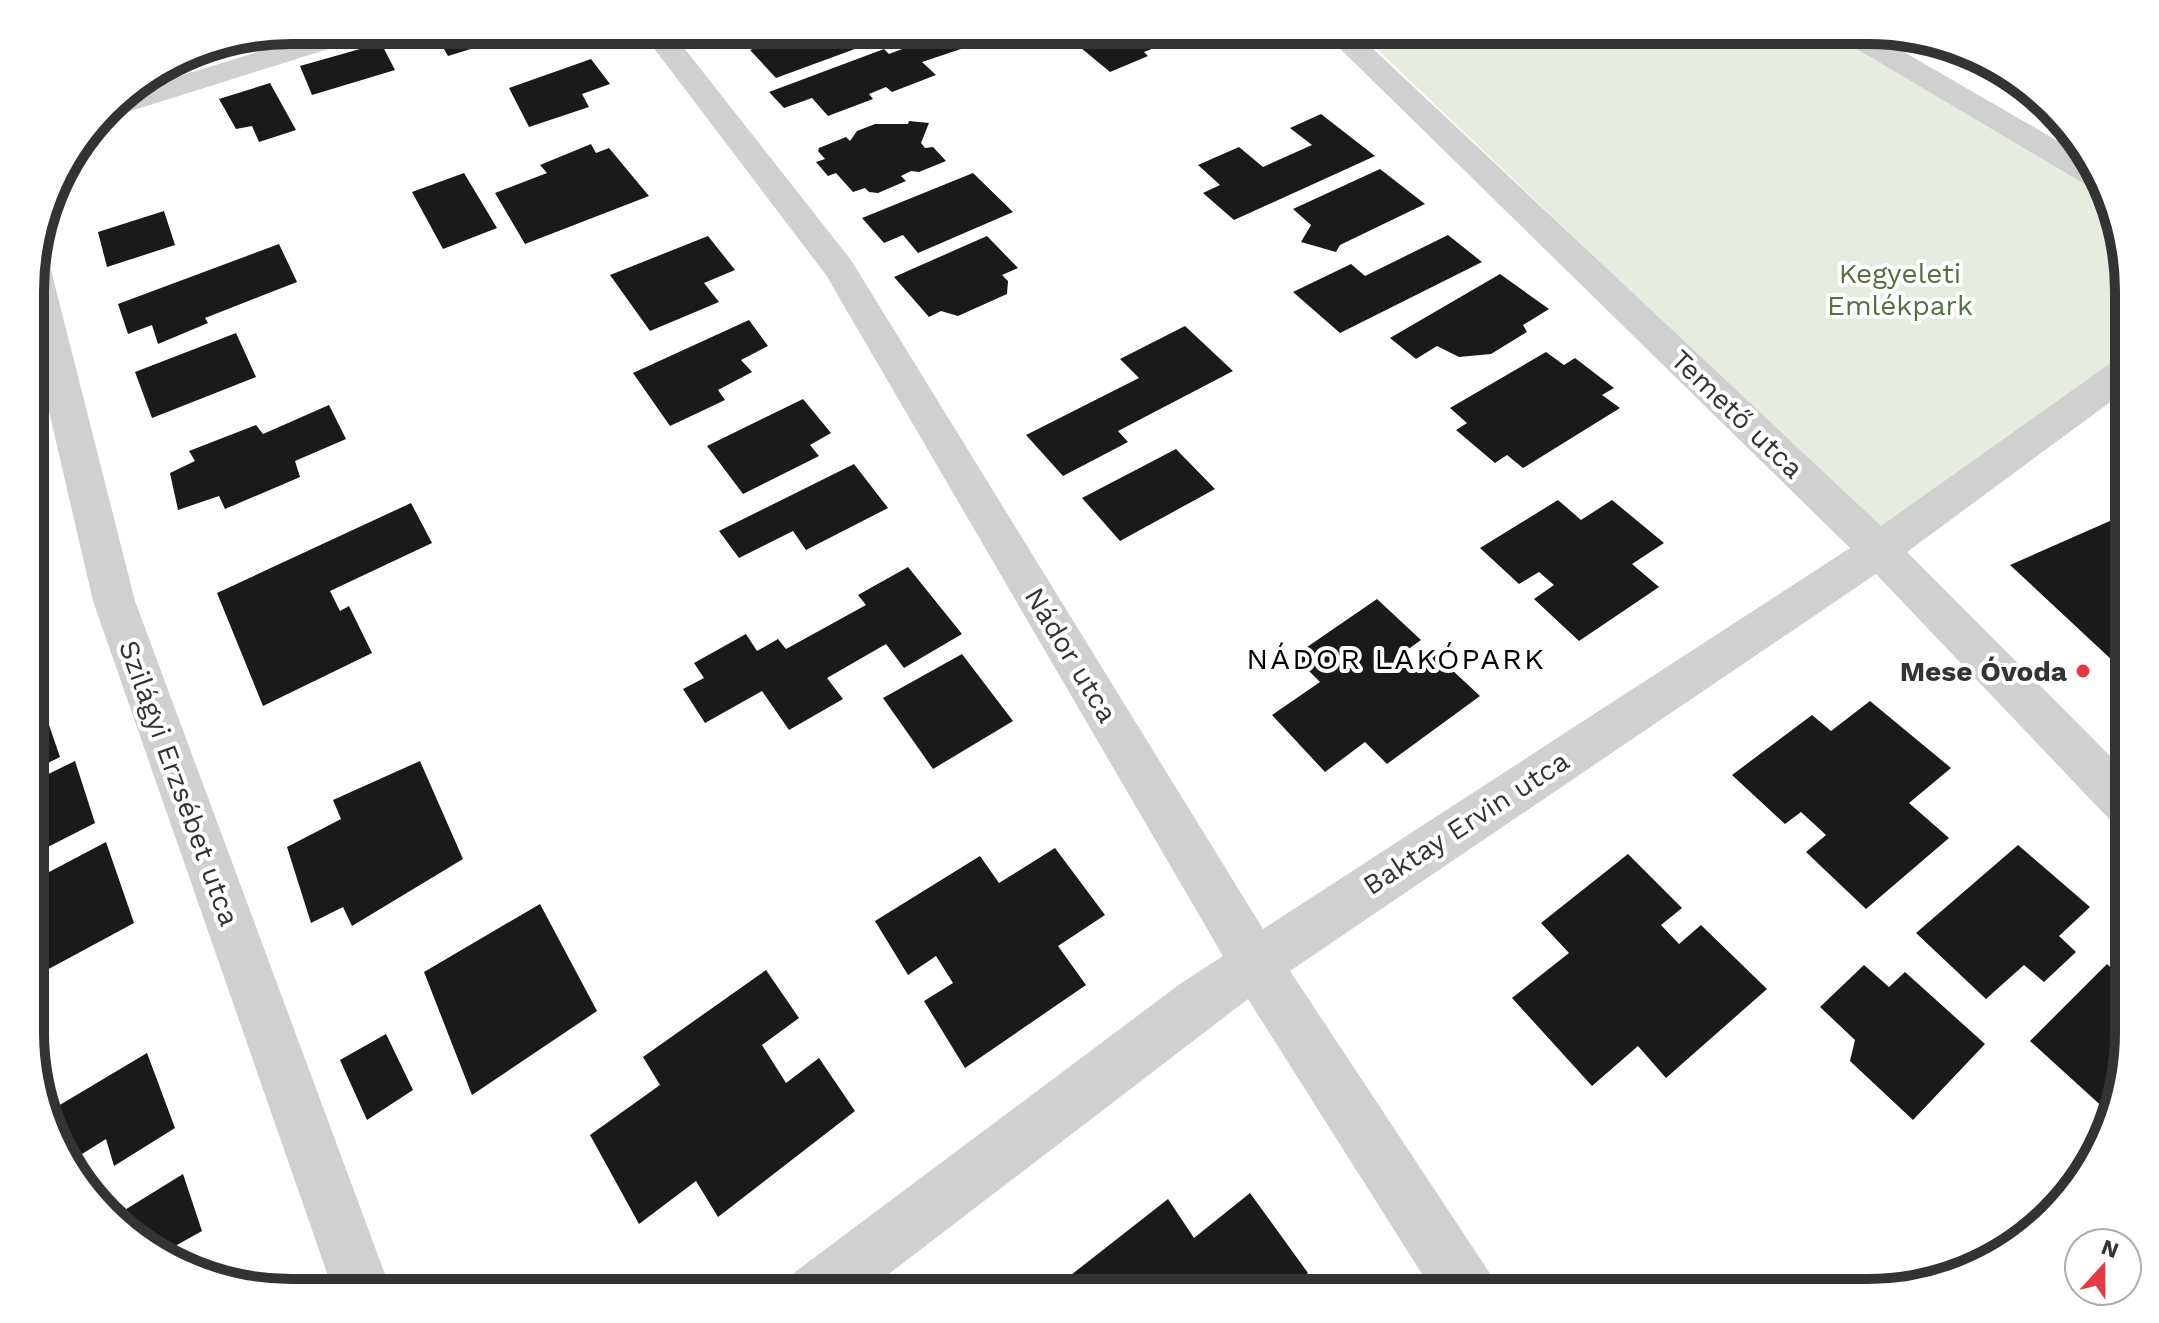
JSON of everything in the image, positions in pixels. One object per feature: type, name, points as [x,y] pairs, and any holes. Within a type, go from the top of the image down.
[{"type":"street","name":"Temető utca","points":[[1351,44],[1879,550],[2114,792]]},
{"type":"street","points":[[1869,44],[2082,169]]},
{"type":"street","points":[[136,99],[311,45]]},
{"type":"street","name":"Nádor utca","points":[[666,45],[839,268],[1255,963],[1458,1278]]},
{"type":"street","name":"Szilágyi Erzsébet utca","points":[[45,368],[114,601],[358,1279]]},
{"type":"street","name":"Baktay Ervin utca","points":[[835,1279],[1198,1002],[1879,550],[2114,380]]},
{"type":"green space","name":"Kegyeleti Emlékpark","points":[[1372,44],[1868,44],[2082,169],[2107,227],[2113,259],[2114,378],[1879,550],[1648,308]]},
{"type":"building","points":[[1077,44],[1163,44],[1144,52],[1148,56],[1110,72]]},
{"type":"building","points":[[382,45],[395,70],[312,95],[300,66]]},
{"type":"building","points":[[442,45],[484,45],[448,56]]},
{"type":"building","points":[[765,45],[867,45],[776,78],[750,50]]},
{"type":"building","points":[[914,45],[974,45],[922,62],[936,75],[892,92],[886,87],[869,94],[873,99],[828,116],[812,98],[784,108],[769,92],[884,49],[889,54]]},
{"type":"building","points":[[591,59],[610,84],[582,94],[589,107],[529,127],[509,88]]},
{"type":"building","points":[[270,83],[296,130],[259,142],[252,126],[236,129],[219,99]]},
{"type":"building","points":[[1321,114],[1375,156],[1234,220],[1203,193],[1220,185],[1198,165],[1239,147],[1263,167],[1312,145],[1290,128]]},
{"type":"building","points":[[909,121],[929,123],[921,143],[925,148],[933,147],[946,161],[919,172],[911,171],[901,176],[906,181],[878,193],[865,188],[853,192],[836,173],[828,176],[816,162],[825,159],[819,148],[846,137],[850,141],[857,131],[875,124],[908,124]]},
{"type":"building","points":[[591,144],[596,153],[609,148],[649,196],[525,244],[495,193],[547,173],[540,165]]},
{"type":"building","points":[[1380,169],[1425,204],[1340,245],[1336,252],[1301,242],[1311,225],[1293,209]]},
{"type":"building","points":[[464,173],[497,228],[443,249],[412,192]]},
{"type":"building","points":[[973,173],[1013,212],[918,253],[903,235],[884,243],[862,218]]},
{"type":"building","points":[[164,211],[175,245],[107,267],[98,232]]},
{"type":"building","points":[[1448,235],[1482,262],[1340,333],[1293,292],[1351,264],[1365,276]]},
{"type":"building","points":[[708,236],[735,270],[704,283],[719,302],[650,331],[610,275]]},
{"type":"building","points":[[987,236],[1018,268],[1002,275],[1008,281],[1007,294],[958,316],[941,311],[929,317],[894,277]]},
{"type":"building","points":[[279,244],[297,282],[205,318],[208,323],[158,344],[152,325],[128,334],[118,304]]},
{"type":"building","points":[[1500,274],[1549,309],[1523,325],[1527,332],[1491,354],[1459,357],[1437,346],[1416,359],[1390,338]]},
{"type":"building","points":[[749,320],[768,346],[741,360],[752,372],[718,390],[725,400],[670,426],[633,373]]},
{"type":"building","points":[[1185,326],[1233,371],[1118,431],[1128,442],[1063,476],[1026,435],[1139,378],[1120,359]]},
{"type":"building","points":[[236,333],[256,377],[152,418],[135,372]]},
{"type":"building","points":[[1546,352],[1564,365],[1575,358],[1614,388],[1602,395],[1620,408],[1523,468],[1507,455],[1495,463],[1456,430],[1467,423],[1450,408]]},
{"type":"building","points":[[803,399],[831,433],[810,445],[819,456],[743,494],[707,446]]},
{"type":"building","points":[[329,405],[346,439],[295,461],[300,477],[225,509],[219,496],[178,510],[170,473],[195,461],[189,451],[256,425],[263,434]]},
{"type":"building","points":[[1176,449],[1215,489],[1120,541],[1082,498]]},
{"type":"building","points":[[854,464],[888,508],[806,550],[793,531],[739,558],[719,531]]},
{"type":"building","points":[[1558,500],[1581,520],[1612,500],[1664,543],[1632,564],[1659,587],[1579,641],[1534,599],[1554,585],[1539,572],[1519,584],[1480,548]]},
{"type":"building","points":[[411,503],[432,543],[330,591],[340,611],[349,606],[372,653],[263,706],[217,593]]},
{"type":"building","points":[[2114,519],[2114,662],[2010,565]]},
{"type":"building","points":[[908,567],[962,634],[904,668],[886,644],[827,678],[843,699],[789,730],[762,691],[705,723],[683,689],[704,678],[694,663],[746,634],[757,651],[778,639],[786,649],[866,605],[858,595]]},
{"type":"building","points":[[1377,599],[1421,640],[1403,653],[1417,666],[1435,654],[1480,696],[1387,764],[1365,742],[1325,772],[1272,715],[1320,682],[1294,656]]},
{"type":"building","points":[[962,654],[1013,721],[933,769],[883,698]]},
{"type":"building","points":[[1870,701],[1951,768],[1909,803],[1949,838],[1866,909],[1806,852],[1826,835],[1801,812],[1785,824],[1732,775],[1812,715],[1831,731]]},
{"type":"building","points":[[44,710],[60,757],[44,765]]},
{"type":"building","points":[[75,761],[95,823],[44,849],[44,776]]},
{"type":"building","points":[[420,761],[463,859],[352,926],[343,907],[311,923],[287,847],[341,819],[333,800]]},
{"type":"building","points":[[106,842],[134,923],[44,972],[44,875]]},
{"type":"building","points":[[2018,845],[2090,907],[2059,936],[2076,952],[2044,982],[2024,965],[1986,999],[1916,933]]},
{"type":"building","points":[[1055,848],[1105,915],[1058,946],[1086,985],[965,1068],[924,1001],[953,983],[936,956],[908,975],[875,921],[980,856],[999,883]]},
{"type":"building","points":[[1628,854],[1682,908],[1661,925],[1679,944],[1701,925],[1767,989],[1666,1078],[1638,1046],[1592,1086],[1512,998],[1569,953],[1541,923]]},
{"type":"building","points":[[540,904],[597,1011],[472,1095],[424,972]]},
{"type":"building","points":[[2107,964],[2114,970],[2114,1048],[2103,1107],[2030,1041]]},
{"type":"building","points":[[1864,965],[1889,987],[1905,972],[1985,1044],[1913,1120],[1850,1061],[1855,1040],[1820,1007]]},
{"type":"building","points":[[766,970],[799,1018],[762,1045],[786,1083],[819,1058],[855,1111],[718,1217],[696,1181],[639,1224],[590,1135],[660,1085],[643,1057]]},
{"type":"building","points":[[386,1034],[413,1090],[367,1120],[340,1060]]},
{"type":"building","points":[[147,1053],[175,1128],[114,1166],[106,1139],[78,1157],[56,1107]]},
{"type":"building","points":[[183,1174],[202,1231],[172,1248],[122,1212]]},
{"type":"building","points":[[1250,1193],[1308,1273],[1302,1278],[1066,1279],[1168,1199],[1194,1238]]},
{"type":"place","name":"Mese Óvoda","points":[[2083,671]]},
{"type":"district","name":"NÁDOR LAKÓPARK","points":[[1396,658]]}]
